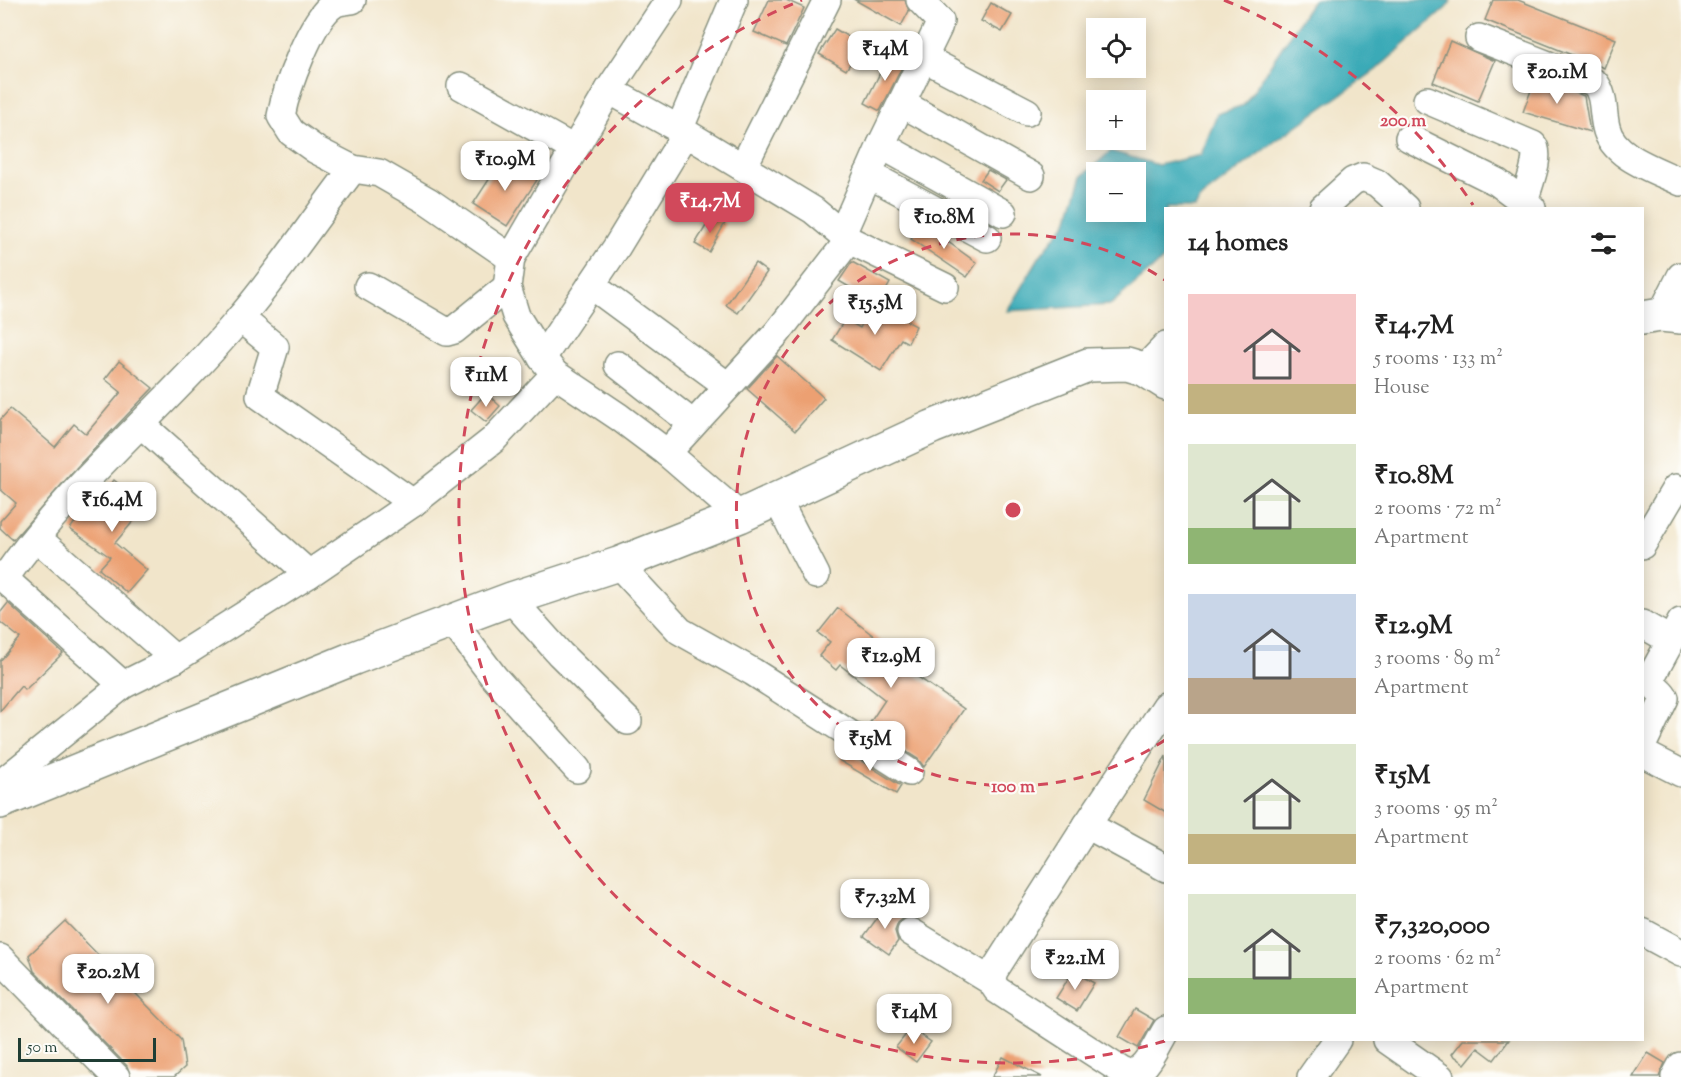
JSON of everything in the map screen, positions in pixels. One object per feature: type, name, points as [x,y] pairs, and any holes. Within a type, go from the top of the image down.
[{"type":"main road","points":[[2,790],[511,599],[618,564],[740,516],[932,428],[1088,365],[1158,366]]},
{"type":"street","points":[[352,0],[335,2],[324,13],[298,60],[286,93],[281,116],[291,132],[316,150],[353,169],[379,173],[428,201],[511,258]]},
{"type":"street","points":[[669,0],[609,90],[511,258],[507,288],[516,316],[548,366],[667,453],[740,516]]},
{"type":"street","points":[[2,790],[123,685],[175,659],[309,574],[413,503],[493,440],[548,366],[591,285],[616,248],[683,131],[734,0]]},
{"type":"street","points":[[743,167],[827,0]]},
{"type":"street","points":[[667,453],[777,333],[845,237],[868,174],[903,104],[940,21],[920,0]]},
{"type":"street","points":[[1479,38],[1595,82],[1603,97],[1605,124],[1614,146],[1622,153],[1681,182]]},
{"type":"street","points":[[924,58],[1028,112]]},
{"type":"street","points":[[461,86],[574,149]]},
{"type":"street","points":[[609,90],[683,131],[813,210],[845,237],[945,287]]},
{"type":"street","points":[[1409,138],[1497,182],[1528,205],[1537,157],[1533,145],[1427,100]]},
{"type":"street","points":[[903,104],[1031,176]]},
{"type":"street","points":[[881,145],[1003,213]]},
{"type":"street","points":[[123,685],[2,577],[88,477],[240,318],[353,169]]},
{"type":"street","points":[[868,174],[987,238]]},
{"type":"street","points":[[1324,207],[1353,181],[1364,177],[1377,183],[1404,207]]},
{"type":"street","points":[[1661,316],[1681,276]]},
{"type":"street","points":[[591,285],[728,386]]},
{"type":"street","points":[[369,286],[447,332],[454,330],[507,288]]},
{"type":"street","points":[[240,318],[275,346],[260,396],[413,503]]},
{"type":"street","points":[[618,365],[693,424]]},
{"type":"street","points":[[141,424],[309,574]]},
{"type":"street","points":[[1644,541],[1675,485]]},
{"type":"street","points":[[777,499],[816,574]]},
{"type":"street","points":[[37,538],[175,659]]},
{"type":"street","points":[[618,564],[680,631],[753,672],[909,772]]},
{"type":"street","points":[[511,599],[560,654],[628,722]]},
{"type":"street","points":[[452,621],[495,677],[577,769]]},
{"type":"street","points":[[1644,624],[1675,631],[1650,680],[1665,698],[1644,742]]},
{"type":"street","points":[[991,981],[994,971],[1164,709]]},
{"type":"street","points":[[1644,754],[1681,773]]},
{"type":"street","points":[[1087,825],[1164,867]]},
{"type":"street","points":[[910,932],[991,981],[997,990],[1125,1073],[1133,1074],[1142,1070],[1164,1033]]},
{"type":"street","points":[[1644,933],[1681,953]]},
{"type":"street","points":[[0,958],[116,1077]]},
{"type":"street","points":[[1311,1077],[1336,1041]]},
{"type":"street","points":[[1388,1041],[1440,1077]]},
{"type":"street","points":[[1675,1077],[1681,1066]]},
{"type":"water","points":[[1313,0],[1452,0],[1446,8],[1376,70],[1274,142],[1201,198],[1196,207],[1164,207],[1164,259],[1110,305],[1007,311],[1040,256],[1067,222],[1082,176],[1086,173],[1086,222],[1146,222],[1146,162],[1098,162],[1111,151],[1158,165],[1201,155],[1217,114],[1244,105]]},
{"type":"building","points":[[769,0],[786,0],[804,8],[786,46],[754,32]]},
{"type":"building","points":[[855,0],[905,0],[909,11],[901,26]]},
{"type":"building","points":[[1493,0],[1518,0],[1616,39],[1604,68],[1485,20]]},
{"type":"building","points":[[991,3],[1012,15],[1002,32],[981,21]]},
{"type":"building","points":[[835,29],[862,45],[846,70],[819,54]]},
{"type":"building","points":[[1450,41],[1495,61],[1478,101],[1433,82]]},
{"type":"building","points":[[890,53],[905,61],[880,111],[865,103]]},
{"type":"building","points":[[1536,77],[1584,96],[1590,132],[1523,112]]},
{"type":"building","points":[[503,158],[537,180],[507,226],[473,204]]},
{"type":"building","points":[[988,170],[1006,180],[998,191],[981,180]]},
{"type":"building","points":[[712,216],[725,223],[709,252],[695,244]]},
{"type":"building","points":[[922,223],[977,263],[967,277],[911,239]]},
{"type":"building","points":[[852,262],[890,283],[878,304],[839,281]]},
{"type":"building","points":[[755,263],[767,272],[738,313],[726,305]]},
{"type":"building","points":[[873,303],[916,326],[908,343],[901,339],[881,371],[832,340],[845,319],[860,328]]},
{"type":"building","points":[[777,356],[824,398],[795,431],[747,389]]},
{"type":"building","points":[[119,361],[153,388],[77,467],[13,540],[0,528],[0,521],[16,503],[0,489],[0,420],[10,409],[55,447],[74,424],[86,434],[121,392],[105,379]]},
{"type":"building","points":[[486,393],[500,406],[486,422],[471,410]]},
{"type":"building","points":[[114,480],[146,506],[115,543],[147,570],[127,593],[99,569],[110,557],[70,529],[89,502],[93,506]]},
{"type":"building","points":[[8,603],[63,653],[25,690],[21,686],[0,711],[0,661],[20,638],[0,622],[0,613]]},
{"type":"building","points":[[838,608],[902,658],[898,663],[964,709],[924,767],[918,759],[867,727],[885,700],[840,665],[836,670],[819,656],[830,642],[818,633]]},
{"type":"building","points":[[846,751],[901,786],[896,794],[840,761]]},
{"type":"building","points":[[1164,760],[1164,812],[1144,800]]},
{"type":"building","points":[[886,906],[904,918],[898,923],[895,931],[898,941],[889,954],[864,936]]},
{"type":"building","points":[[65,921],[181,1040],[185,1067],[174,1077],[131,1077],[127,1066],[34,971],[29,955]]},
{"type":"building","points":[[1073,971],[1094,983],[1077,1011],[1056,998]]},
{"type":"building","points":[[1135,1009],[1154,1020],[1138,1048],[1119,1037]]},
{"type":"building","points":[[911,1028],[931,1042],[916,1062],[896,1047]]},
{"type":"building","points":[[1462,1041],[1508,1041],[1494,1060],[1478,1048],[1465,1064],[1452,1054]]},
{"type":"building","points":[[1648,1053],[1665,1063],[1659,1077],[1633,1077]]},
{"type":"building","points":[[1003,1057],[1042,1077],[992,1077]]}]
